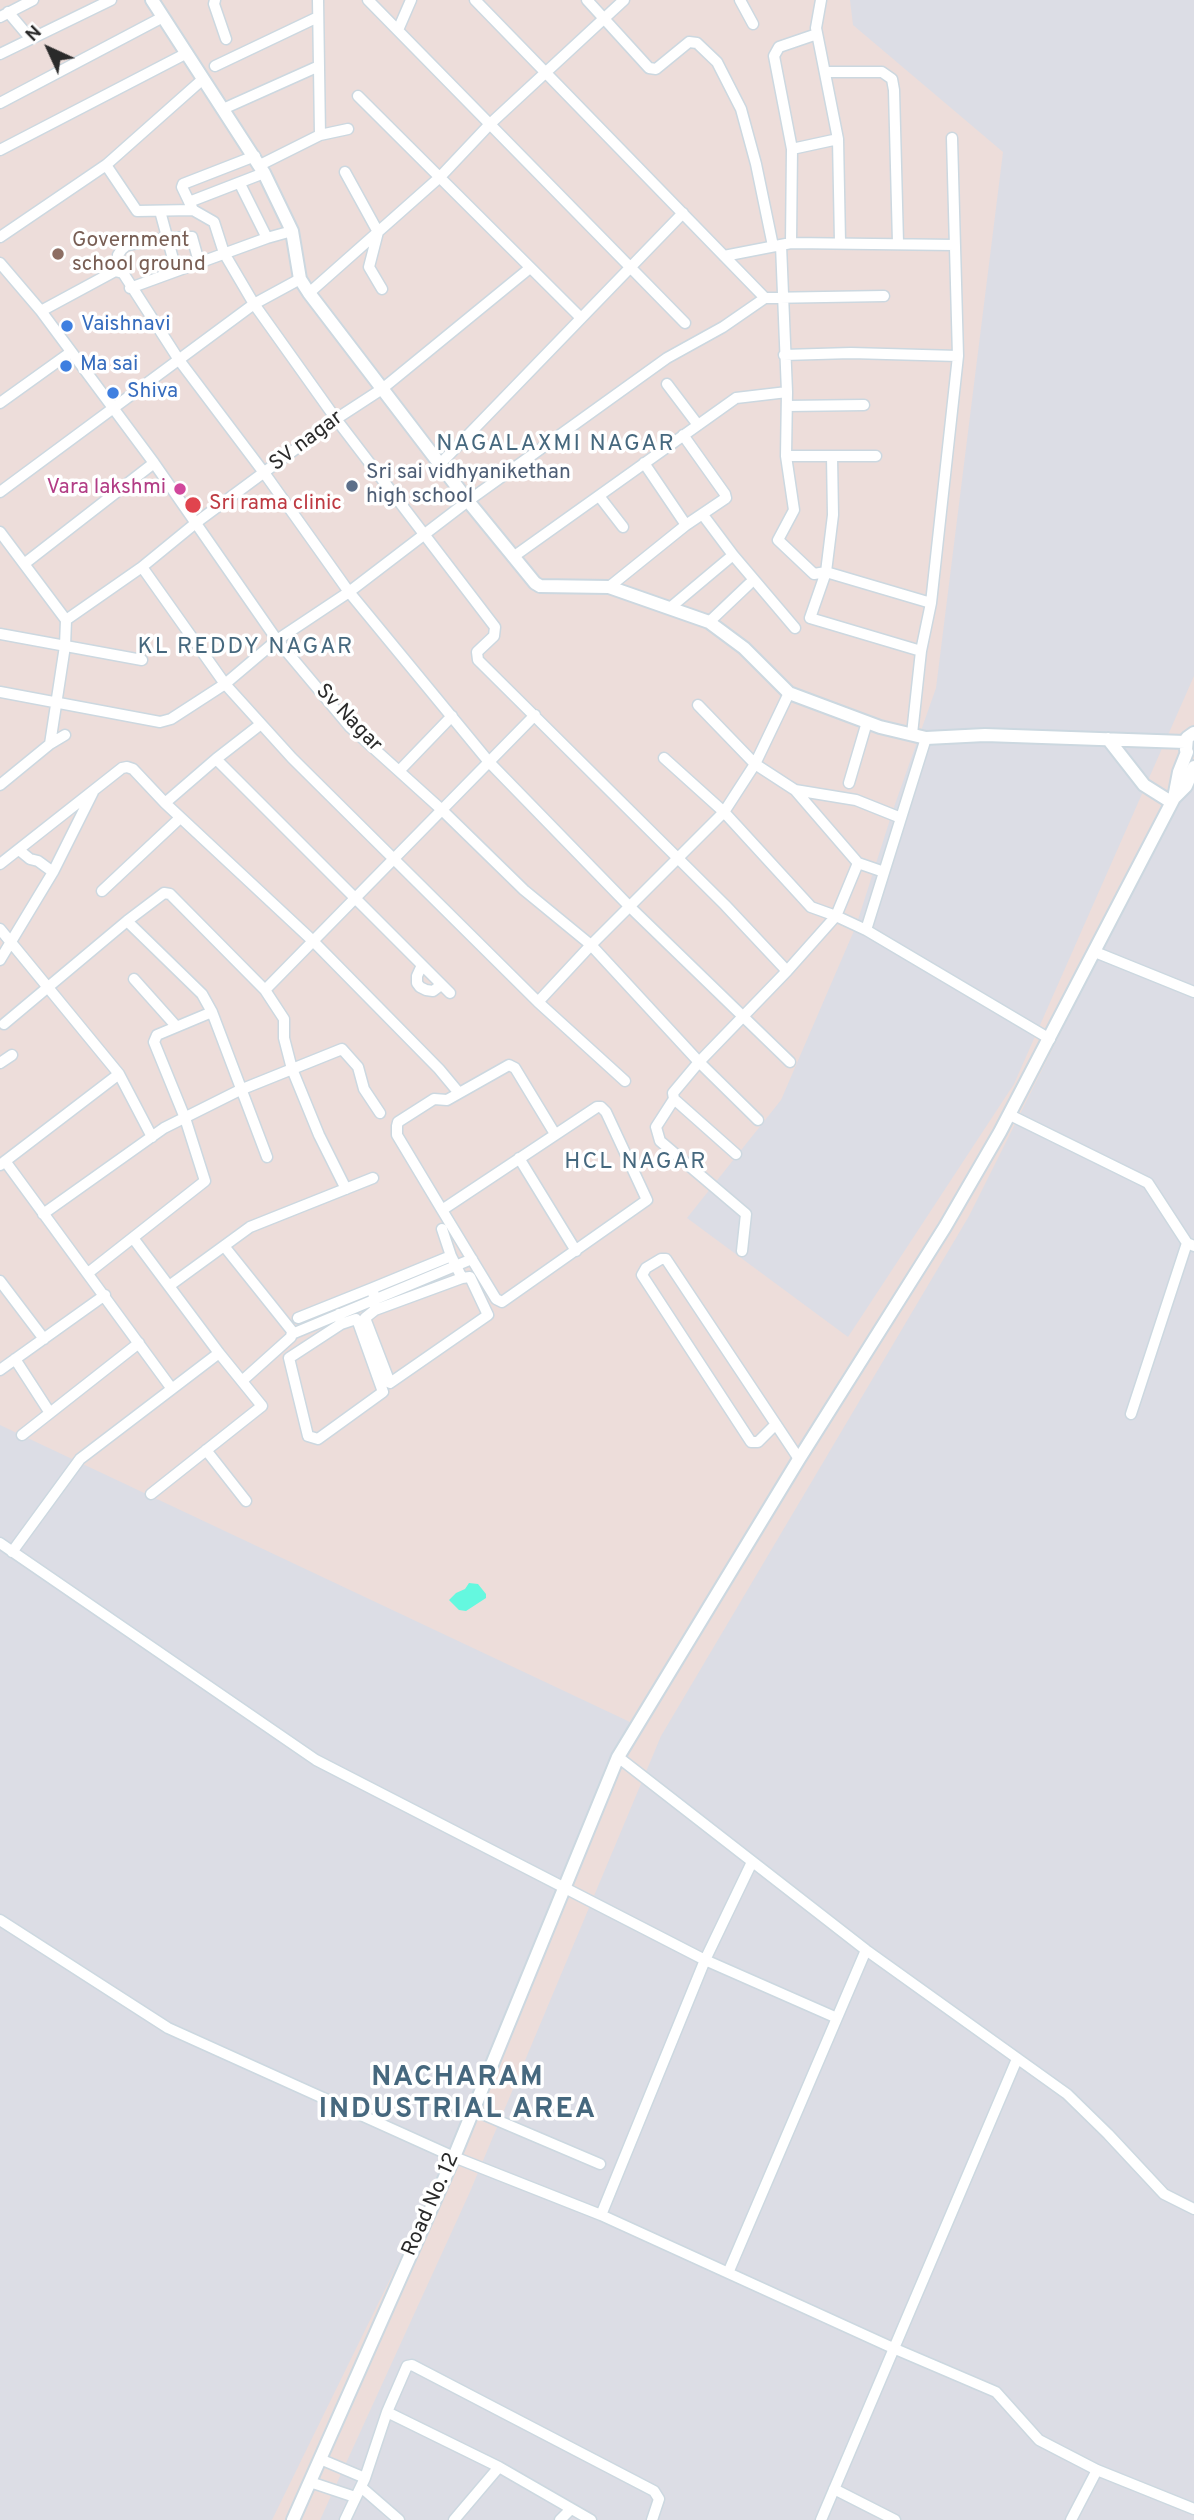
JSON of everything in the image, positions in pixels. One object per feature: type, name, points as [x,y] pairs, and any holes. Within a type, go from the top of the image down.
[{"type":"street","points":[[30,38],[3,12],[33,0]]},
{"type":"street","points":[[0,54],[111,0]]},
{"type":"street","points":[[152,0],[260,165],[292,231],[300,279],[309,293],[468,501],[535,583],[540,586],[609,587],[709,622],[744,648],[789,693],[867,722],[926,738],[985,735],[1108,739],[1190,746],[1177,778],[1173,800]]},
{"type":"street","points":[[215,0],[226,39]]},
{"type":"street","points":[[318,0],[320,135]]},
{"type":"street","points":[[368,0],[685,323]]},
{"type":"street","points":[[398,30],[411,0]]},
{"type":"street","points":[[475,0],[765,298]]},
{"type":"street","points":[[587,0],[649,68],[656,69],[688,42],[697,43],[717,62],[741,109],[782,244]]},
{"type":"street","points":[[309,293],[440,177],[545,72],[624,0]]},
{"type":"street","points":[[740,0],[752,24]]},
{"type":"street","points":[[821,0],[816,28],[838,139],[840,242]]},
{"type":"street","points":[[0,103],[163,17]]},
{"type":"street","points":[[215,66],[318,17]]},
{"type":"street","points":[[817,34],[779,47],[774,56],[792,149],[782,244],[787,392],[786,456],[794,510],[778,540],[814,575],[826,572],[931,603]]},
{"type":"street","points":[[0,150],[187,53]]},
{"type":"street","points":[[223,109],[319,66]]},
{"type":"street","points":[[826,72],[882,72],[892,79],[898,243]]},
{"type":"street","points":[[0,237],[106,165],[203,79]]},
{"type":"street","points":[[358,96],[580,317]]},
{"type":"street","points":[[348,129],[320,135],[260,165],[186,182],[182,187],[191,206],[214,222],[224,253],[254,304],[336,419],[495,627],[494,636],[478,652],[478,660],[788,971]]},
{"type":"street","points":[[912,734],[921,651],[931,603],[958,356],[952,138]]},
{"type":"street","points":[[792,149],[838,139]]},
{"type":"street","points":[[106,165],[137,211],[160,211],[191,206],[240,184],[260,165]]},
{"type":"street","points":[[345,172],[378,232],[369,267],[382,289]]},
{"type":"street","points":[[240,184],[267,238]]},
{"type":"street","points":[[160,211],[176,270]]},
{"type":"street","points":[[441,463],[683,213]]},
{"type":"street","points":[[130,288],[292,231]]},
{"type":"street","points":[[199,262],[192,237],[166,238],[127,246],[118,255],[119,271],[179,360],[349,592],[489,762],[630,907],[790,1062]]},
{"type":"street","points":[[724,256],[782,244],[840,242],[955,245]]},
{"type":"street","name":"Sv Nagar","points":[[0,263],[41,311],[154,463],[277,640],[351,727],[442,810],[523,890],[592,945],[699,1062],[758,1120]]},
{"type":"street","name":"SV nagar","points":[[66,620],[142,567],[197,522],[336,419],[382,389],[530,268]]},
{"type":"street","points":[[41,311],[119,271]]},
{"type":"street","points":[[0,492],[254,304],[300,279]]},
{"type":"street","points":[[0,692],[160,722],[171,719],[225,684],[277,640],[349,592],[468,501],[667,358],[723,327],[765,298],[884,296]]},
{"type":"street","points":[[0,403],[71,352]]},
{"type":"street","points":[[784,355],[851,353],[958,356]]},
{"type":"street","points":[[667,384],[698,425]]},
{"type":"street","points":[[513,557],[736,398],[787,392]]},
{"type":"street","points":[[787,406],[864,405]]},
{"type":"street","points":[[609,587],[726,496],[683,435]]},
{"type":"street","points":[[786,456],[876,456]]},
{"type":"street","points":[[832,456],[833,515],[826,572],[810,618],[921,651]]},
{"type":"street","points":[[24,564],[154,463]]},
{"type":"street","points":[[644,463],[686,525]]},
{"type":"street","points":[[598,496],[623,527]]},
{"type":"street","points":[[703,514],[733,555],[796,628]]},
{"type":"street","points":[[0,533],[66,620],[65,646],[50,744]]},
{"type":"street","points":[[671,607],[733,555]]},
{"type":"street","points":[[142,567],[225,684],[261,724],[538,1002],[625,1081]]},
{"type":"street","points":[[709,622],[749,584]]},
{"type":"street","points":[[0,634],[142,660]]},
{"type":"street","points":[[538,1002],[724,812],[755,764],[789,693]]},
{"type":"street","points":[[698,705],[755,764],[796,790],[858,863],[884,872]]},
{"type":"street","points":[[265,990],[534,715]]},
{"type":"street","points":[[399,771],[452,716]]},
{"type":"street","points":[[849,783],[867,722]]},
{"type":"street","points":[[165,803],[261,724]]},
{"type":"street","points":[[0,785],[65,735]]},
{"type":"street","points":[[866,930],[926,738]]},
{"type":"street","points":[[1108,739],[1144,785],[1173,800]]},
{"type":"street","points":[[664,758],[724,812],[811,907],[866,930],[1050,1039]]},
{"type":"street","points":[[216,759],[450,993]]},
{"type":"street","points":[[1173,800],[1186,786],[1194,767]]},
{"type":"street","points":[[0,864],[95,787],[122,768],[133,769],[180,818],[313,941],[439,1069],[459,1093]]},
{"type":"street","points":[[0,960],[52,872],[95,787]]},
{"type":"street","points":[[796,790],[856,800],[901,818]]},
{"type":"street","name":"Road No. 12","points":[[293,2520],[454,2157],[618,1757],[799,1459],[945,1227],[1010,1115],[1173,800]]},
{"type":"street","points":[[102,891],[180,818]]},
{"type":"street","points":[[19,849],[52,872]]},
{"type":"street","points":[[736,1154],[674,1099],[673,1093],[836,916],[858,863]]},
{"type":"street","points":[[4,1024],[127,921],[164,893],[170,894],[265,990],[284,1019],[284,1038],[292,1069],[319,1135],[346,1189]]},
{"type":"street","points":[[127,921],[202,994],[212,1012],[267,1157]]},
{"type":"street","points":[[0,929],[119,1074],[152,1137]]},
{"type":"street","points":[[1095,952],[1194,992]]},
{"type":"street","points":[[422,965],[416,983],[433,991],[441,985]]},
{"type":"street","points":[[134,979],[176,1026]]},
{"type":"street","points":[[88,1273],[205,1181],[185,1118],[154,1042],[157,1035],[212,1012]]},
{"type":"street","points":[[43,1214],[152,1137],[185,1118],[240,1090],[342,1049],[358,1068],[364,1089],[380,1113]]},
{"type":"street","points":[[0,1063],[12,1055]]},
{"type":"street","points":[[442,1210],[597,1107],[606,1112],[647,1200],[502,1302],[496,1299],[442,1210],[396,1130],[398,1122],[434,1099],[447,1101],[509,1065],[515,1068],[555,1134]]},
{"type":"street","points":[[119,1074],[2,1163],[104,1294],[172,1389]]},
{"type":"street","points":[[674,1099],[656,1126],[660,1141],[747,1214],[742,1251]]},
{"type":"street","points":[[1010,1115],[1148,1183],[1191,1244],[1131,1414]]},
{"type":"street","points":[[519,1158],[576,1251]]},
{"type":"street","points":[[169,1286],[250,1227],[373,1178]]},
{"type":"street","points":[[442,1229],[462,1278]]},
{"type":"street","points":[[133,1238],[262,1406],[150,1494]]},
{"type":"street","points":[[224,1246],[292,1334]]},
{"type":"street","points":[[298,1318],[451,1256]]},
{"type":"street","points":[[242,1381],[292,1334],[375,1305],[472,1259]]},
{"type":"street","points":[[775,1425],[758,1442],[751,1442],[642,1275],[646,1268],[666,1259],[799,1459]]},
{"type":"street","points":[[470,1277],[488,1315],[390,1383],[365,1318],[375,1305],[470,1277]]},
{"type":"street","points":[[0,1281],[44,1339]]},
{"type":"street","points":[[373,1288],[375,1305]]},
{"type":"street","points":[[0,1370],[104,1294]]},
{"type":"street","points":[[340,1319],[356,1319],[358,1322],[383,1392],[318,1439],[308,1436],[289,1358],[340,1319]]},
{"type":"street","points":[[22,1435],[139,1343]]},
{"type":"street","points":[[12,1552],[80,1460],[219,1353]]},
{"type":"street","points":[[15,1359],[50,1413]]},
{"type":"street","points":[[206,1450],[246,1501]]},
{"type":"street","points":[[0,1543],[316,1760],[705,1961],[837,2018]]},
{"type":"street","points":[[618,1757],[866,1950],[1067,2094],[1164,2194],[1194,2209]]},
{"type":"street","points":[[601,2215],[705,1961],[752,1862]]},
{"type":"street","points":[[0,1920],[168,2028],[454,2157],[601,2215],[996,2392],[1039,2440],[1097,2470],[1194,2509]]},
{"type":"street","points":[[728,2273],[866,1950]]},
{"type":"street","points":[[821,2520],[1017,2059]]},
{"type":"street","points":[[473,2110],[600,2164]]},
{"type":"street","points":[[345,2520],[363,2483],[387,2412],[407,2366],[412,2365],[654,2491],[659,2499],[652,2520]]},
{"type":"street","points":[[387,2412],[499,2467],[591,2520]]},
{"type":"street","points":[[320,2459],[363,2483],[399,2520]]},
{"type":"street","points":[[454,2520],[499,2467]]},
{"type":"street","points":[[1071,2520],[1097,2470]]},
{"type":"street","points":[[310,2482],[355,2497]]},
{"type":"street","points":[[834,2489],[895,2520]]},
{"type":"street","points":[[560,2520],[571,2509]]},
{"type":"shaded area","points":[[850,0],[1194,0],[1194,676],[1014,1084],[848,1337],[687,1218],[781,1100],[856,926],[936,688],[1003,152],[853,25]]},
{"type":"shaded area","points":[[1194,760],[1194,2520],[320,2520],[469,2194],[661,1736],[969,1216],[1175,804]]},
{"type":"shaded area","points":[[0,1425],[630,1722],[450,2157],[272,2520],[0,2520]]},
{"type":"shaded area","points":[[469,1583],[478,1584],[486,1598],[466,1611],[459,1610],[449,1600]]},
{"type":"place","name":"Government school ground","points":[[58,254]]},
{"type":"place","name":"Vaishnavi","points":[[67,326]]},
{"type":"place","name":"Ma sai","points":[[66,366]]},
{"type":"place","name":"Shiva","points":[[113,393]]},
{"type":"place","name":"Sri sai vidhyanikethan high school","points":[[352,486]]},
{"type":"place","name":"Vara lakshmi","points":[[180,489]]},
{"type":"place","name":"Sri rama clinic","points":[[193,505]]},
{"type":"district","name":"NAGALAXMI NAGAR","points":[[556,445]]},
{"type":"district","name":"KL REDDY NAGAR","points":[[246,648]]},
{"type":"district","name":"HCL NAGAR","points":[[636,1163]]},
{"type":"district","name":"NACHARAM INDUSTRIAL AREA","points":[[458,2095]]}]
